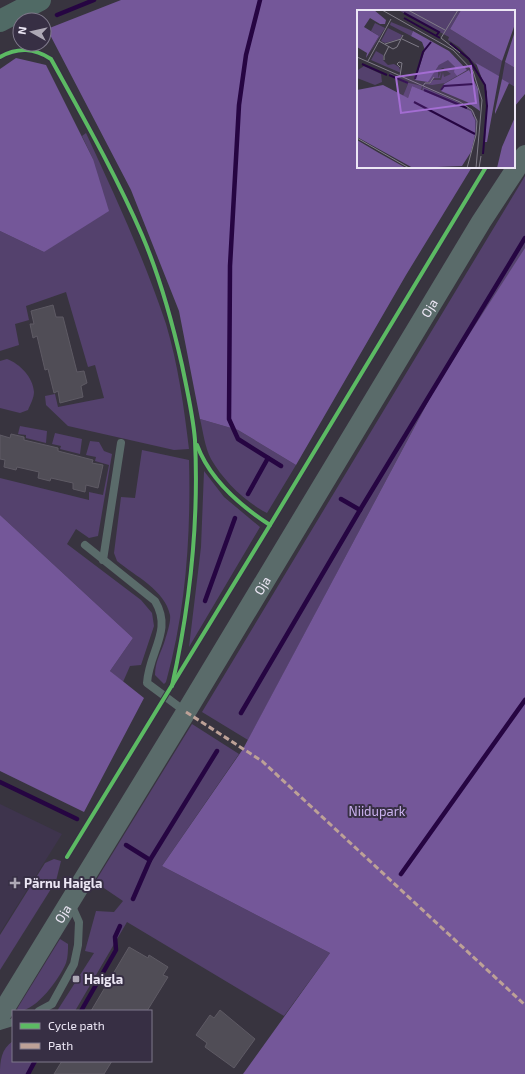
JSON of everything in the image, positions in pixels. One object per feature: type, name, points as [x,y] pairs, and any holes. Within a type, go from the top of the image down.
[{"type":"highway","points":[[0,21],[40,0]]},
{"type":"street","name":"Oja","points":[[3,1018],[70,901],[186,712],[481,222],[525,155]]},
{"type":"lane","points":[[103,560],[121,443]]},
{"type":"lane","points":[[85,546],[155,601],[161,611],[161,634],[150,662],[147,683],[186,712]]},
{"type":"lane","points":[[41,1010],[52,1004],[74,964],[78,945],[79,922],[70,901]]},
{"type":"shaded area","points":[[86,133],[139,251],[166,324],[180,386],[189,449],[174,450],[68,426],[46,405],[45,396],[55,394],[58,407],[104,398],[95,365],[88,367],[66,292],[26,306],[29,320],[15,324],[19,345],[0,351],[0,231],[44,252],[93,159],[82,136]]},
{"type":"shaded area","points":[[525,176],[525,250],[439,381],[248,740],[202,712]]},
{"type":"shaded area","points":[[7,359],[17,364],[25,372],[33,386],[33,397],[28,410],[20,413],[0,408],[0,361]]},
{"type":"shaded area","points":[[200,419],[238,430],[296,465],[267,513],[251,503],[235,490],[216,467],[207,450]]},
{"type":"shaded area","points":[[20,426],[47,431],[46,443],[26,438],[26,435],[18,434]]},
{"type":"shaded area","points":[[55,433],[82,439],[80,454],[60,449],[61,446],[52,444]]},
{"type":"shaded area","points":[[90,441],[99,442],[104,451],[112,454],[98,536],[89,538],[76,529],[67,544],[141,600],[152,613],[154,626],[141,665],[130,666],[123,682],[110,671],[133,638],[0,515],[0,478],[89,500],[89,492],[103,495],[109,465],[95,461],[96,457],[86,455]]},
{"type":"shaded area","points":[[142,450],[189,460],[188,544],[183,600],[173,655],[166,682],[164,684],[155,675],[155,670],[169,624],[170,615],[167,606],[156,591],[117,561],[114,553],[121,497],[135,498]]},
{"type":"shaded area","points":[[204,471],[224,497],[260,527],[189,647],[201,547]]},
{"type":"shaded area","points":[[192,724],[239,754],[162,866],[330,953],[284,1016],[127,922],[76,1010],[58,1010],[94,953],[85,951],[96,911],[114,912],[123,901],[95,882]]},
{"type":"shaded area","name":"Pärnu Haigla","points":[[0,804],[62,834],[0,933]]},
{"type":"shaded area","points":[[54,859],[61,861],[56,881],[0,970],[0,935],[45,863]]},
{"type":"shaded area","points":[[60,939],[68,944],[66,963],[59,977],[47,993],[33,1006],[26,1010],[17,1009]]},
{"type":"shaded area","points":[[12,1042],[12,1062],[34,1062],[28,1074],[0,1074],[2,1056]]},
{"type":"green space","points":[[121,0],[525,0],[525,94],[515,106],[515,10],[357,10],[357,168],[471,168],[406,275],[296,465],[238,430],[200,419],[179,311],[131,190],[52,39],[52,27]]},
{"type":"green space","points":[[16,58],[46,65],[93,159],[109,211],[44,252],[0,231],[0,69]]},
{"type":"green space","name":"Niidupark","points":[[525,248],[525,1074],[243,1074],[330,953],[162,866],[243,749],[439,381]]},
{"type":"green space","points":[[0,515],[133,638],[110,671],[144,698],[84,812],[0,771]]},
{"type":"building","points":[[53,305],[56,317],[63,317],[77,372],[84,371],[87,383],[81,386],[83,397],[60,403],[58,391],[54,393],[48,369],[45,370],[37,336],[33,338],[30,324],[34,324],[31,311]]},
{"type":"building","points":[[11,434],[24,437],[24,440],[58,448],[58,451],[93,460],[92,463],[103,465],[98,488],[86,485],[85,492],[73,489],[73,483],[51,478],[50,481],[38,478],[39,472],[17,467],[16,470],[4,467],[5,460],[0,459],[0,435],[10,438]]},
{"type":"building","points":[[129,947],[148,958],[149,955],[168,967],[163,975],[168,977],[148,1010],[92,1010]]},
{"type":"building","points":[[220,1010],[255,1039],[234,1068],[205,1047],[207,1043],[196,1035],[210,1015],[214,1018]]},
{"type":"building","points":[[61,1062],[111,1062],[104,1074],[54,1074]]},
{"type":"waterway","points":[[57,15],[94,0]]},
{"type":"waterway","points":[[260,0],[246,55],[239,105],[230,266],[229,419],[238,439],[281,466]]},
{"type":"waterway","points":[[241,713],[360,510],[525,238]]},
{"type":"waterway","points":[[248,494],[268,458]]},
{"type":"waterway","points":[[341,499],[360,510]]},
{"type":"waterway","points":[[205,601],[235,518]]},
{"type":"waterway","points":[[401,874],[525,700]]},
{"type":"waterway","points":[[133,899],[150,860],[217,751]]},
{"type":"waterway","points":[[0,782],[77,819]]},
{"type":"waterway","points":[[126,845],[150,860]]},
{"type":"waterway","points":[[82,1010],[116,950],[115,937],[120,926]]},
{"type":"waterway","points":[[28,1074],[34,1062]]},
{"type":"marked path","points":[[186,712],[262,761],[525,1005]]},
{"type":"cycle path","points":[[0,57],[20,50],[26,50],[45,55],[51,59],[99,146],[132,213],[160,283],[170,316],[182,365],[191,412],[195,440],[196,471],[196,502],[192,564],[184,625],[172,686]]},
{"type":"cycle path","points":[[197,445],[210,469],[227,491],[247,509],[270,525],[485,168]]},
{"type":"cycle path","points":[[67,857],[270,525]]},
{"type":"place","name":"Pärnu Haigla","points":[[15,883]]},
{"type":"place","name":"Haigla","points":[[76,979]]}]
